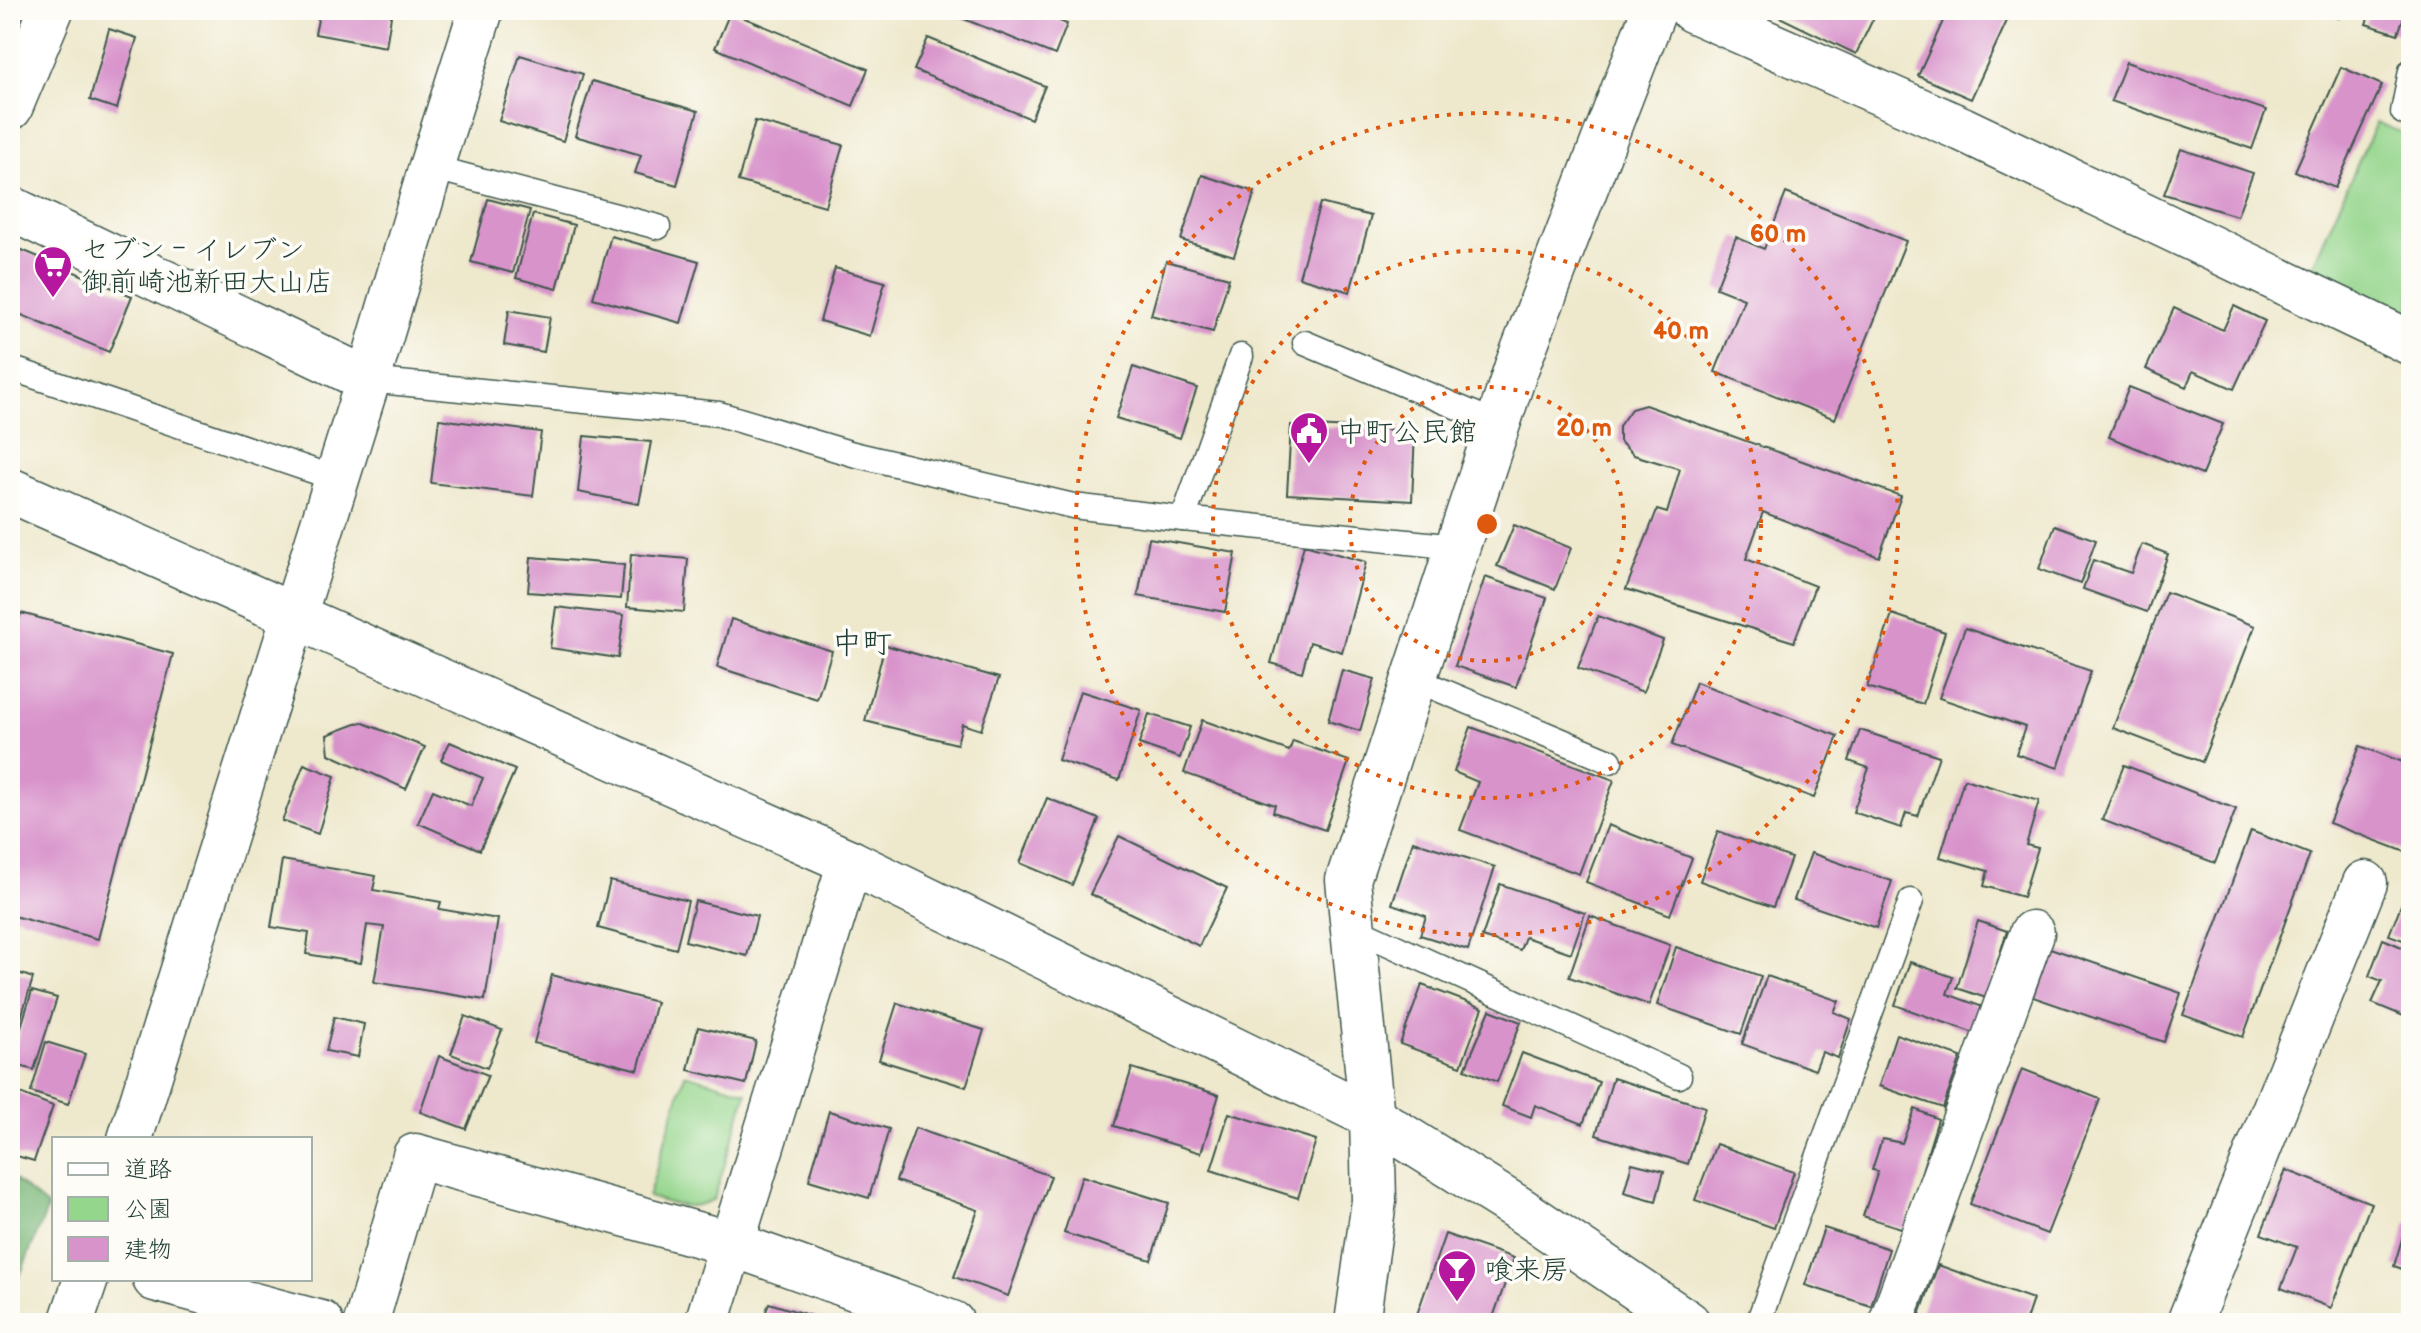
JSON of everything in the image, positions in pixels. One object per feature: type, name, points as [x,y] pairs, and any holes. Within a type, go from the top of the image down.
[{"type":"street","points":[[10,108],[51,10]]},
{"type":"street","points":[[131,1137],[481,10]]},
{"type":"street","points":[[1357,1323],[1374,1201],[1372,1117],[1348,880],[1516,369],[1654,10]]},
{"type":"street","points":[[1692,10],[1962,129],[2411,343]]},
{"type":"street","points":[[10,208],[368,380]]},
{"type":"street","points":[[10,490],[850,862],[1372,1117],[1521,1210],[1688,1323]]},
{"type":"street","points":[[707,1323],[850,862]]},
{"type":"street","points":[[2189,1323],[2365,883]]},
{"type":"street","points":[[1891,1323],[2032,933]]},
{"type":"street","points":[[366,1323],[415,1156],[732,1244],[952,1323]]},
{"type":"street","points":[[71,1323],[85,1281]]},
{"type":"street","points":[[163,1281],[321,1323]]},
{"type":"lane","points":[[2411,71],[2403,112],[2411,116]]},
{"type":"lane","points":[[431,167],[658,227]]},
{"type":"lane","points":[[1305,343],[1498,424]]},
{"type":"lane","points":[[1183,519],[1241,356]]},
{"type":"lane","points":[[10,368],[337,479]]},
{"type":"lane","points":[[368,380],[719,414],[853,454],[1073,506],[1457,547]]},
{"type":"lane","points":[[1414,679],[1610,761]]},
{"type":"lane","points":[[1758,1323],[1911,901]]},
{"type":"lane","points":[[1352,927],[1679,1076]]},
{"type":"green space","points":[[2376,122],[2411,137],[2411,314],[2311,269]]},
{"type":"green space","points":[[685,1074],[747,1092],[714,1199],[689,1206],[648,1197]]},
{"type":"green space","points":[[10,1176],[48,1207],[10,1299]]},
{"type":"building","points":[[10,10],[28,11],[10,64]]},
{"type":"building","points":[[320,10],[392,10],[386,47],[315,34]]},
{"type":"building","points":[[941,10],[1032,10],[1067,24],[1055,55]]},
{"type":"building","points":[[1765,10],[1865,10],[1875,15],[1856,54]]},
{"type":"building","points":[[1948,10],[2012,10],[1971,99],[1918,76]]},
{"type":"building","points":[[2315,10],[2342,10],[2339,18]]},
{"type":"building","points":[[2371,10],[2406,10],[2398,34],[2366,24]]},
{"type":"building","points":[[730,12],[868,69],[853,106],[715,48]]},
{"type":"building","points":[[109,29],[137,38],[117,109],[90,100]]},
{"type":"building","points":[[928,38],[1045,86],[1031,119],[914,70]]},
{"type":"building","points":[[520,55],[583,74],[563,141],[499,121]]},
{"type":"building","points":[[2126,62],[2266,110],[2252,149],[2111,101]]},
{"type":"building","points":[[2341,67],[2382,85],[2335,188],[2295,171]]},
{"type":"building","points":[[592,81],[698,111],[677,185],[635,173],[641,155],[575,136]]},
{"type":"building","points":[[755,121],[843,145],[825,206],[738,181]]},
{"type":"building","points":[[2181,149],[2253,173],[2237,216],[2164,194]]},
{"type":"building","points":[[1202,175],[1255,192],[1234,256],[1181,240]]},
{"type":"building","points":[[1786,193],[1906,241],[1835,419],[1715,372],[1744,299],[1716,288],[1736,237],[1764,249]]},
{"type":"building","points":[[488,199],[530,210],[513,273],[471,262]]},
{"type":"building","points":[[1320,203],[1371,216],[1350,292],[1299,277]]},
{"type":"building","points":[[533,214],[574,225],[557,289],[516,278]]},
{"type":"building","points":[[611,236],[699,261],[681,323],[593,298]]},
{"type":"building","points":[[10,245],[132,296],[109,352],[10,310]]},
{"type":"building","points":[[1166,261],[1229,278],[1213,332],[1151,315]]},
{"type":"building","points":[[835,268],[885,282],[870,336],[820,321]]},
{"type":"building","points":[[2234,306],[2265,321],[2234,389],[2193,371],[2186,387],[2146,369],[2174,308],[2223,330]]},
{"type":"building","points":[[509,310],[550,317],[544,352],[504,345]]},
{"type":"building","points":[[1133,367],[1197,388],[1180,438],[1116,418]]},
{"type":"building","points":[[2129,387],[2223,424],[2202,475],[2109,437]]},
{"type":"building","points":[[1645,405],[1901,496],[1879,557],[1763,512],[1746,559],[1815,586],[1794,642],[1626,589],[1657,510],[1667,513],[1680,469],[1634,455],[1619,441],[1619,426],[1631,409]]},
{"type":"building","points":[[439,419],[541,432],[533,496],[431,483]]},
{"type":"building","points":[[1291,425],[1415,431],[1412,501],[1287,494]]},
{"type":"building","points":[[584,436],[651,442],[639,504],[578,492]]},
{"type":"building","points":[[1514,525],[1571,548],[1555,589],[1497,566]]},
{"type":"building","points":[[2055,525],[2096,540],[2080,584],[2039,569]]},
{"type":"building","points":[[1149,538],[1236,553],[1225,612],[1138,596]]},
{"type":"building","points":[[2142,544],[2168,554],[2147,612],[2083,589],[2093,560],[2131,573]]},
{"type":"building","points":[[1304,545],[1366,562],[1342,652],[1310,642],[1302,672],[1271,663]]},
{"type":"building","points":[[631,554],[688,559],[684,612],[627,607]]},
{"type":"building","points":[[531,557],[624,565],[621,599],[528,592]]},
{"type":"building","points":[[1485,577],[1547,598],[1516,687],[1455,666]]},
{"type":"building","points":[[2166,592],[2255,626],[2202,762],[2113,728]]},
{"type":"building","points":[[556,607],[624,615],[618,658],[550,648]]},
{"type":"building","points":[[21,613],[173,654],[98,939],[10,915],[10,653]]},
{"type":"building","points":[[1892,614],[1945,632],[1923,704],[1867,687]]},
{"type":"building","points":[[1598,616],[1663,640],[1643,692],[1578,668]]},
{"type":"building","points":[[731,619],[832,651],[817,699],[717,667]]},
{"type":"building","points":[[1965,628],[2091,671],[2058,768],[2016,754],[2025,727],[1939,698]]},
{"type":"building","points":[[885,645],[999,678],[981,730],[962,724],[957,744],[865,721]]},
{"type":"building","points":[[1342,670],[1375,679],[1360,731],[1328,721]]},
{"type":"building","points":[[1696,682],[1838,736],[1814,798],[1672,745]]},
{"type":"building","points":[[1080,691],[1141,710],[1119,780],[1058,760]]},
{"type":"building","points":[[1149,714],[1190,727],[1180,758],[1139,744]]},
{"type":"building","points":[[1202,720],[1289,751],[1293,741],[1349,761],[1325,830],[1273,812],[1275,805],[1184,773]]},
{"type":"building","points":[[361,722],[425,747],[406,789],[329,754],[327,735]]},
{"type":"building","points":[[1471,727],[1614,780],[1579,874],[1460,830],[1478,782],[1454,772]]},
{"type":"building","points":[[1860,730],[1939,756],[1918,816],[1906,813],[1901,828],[1853,812],[1869,768],[1849,761]]},
{"type":"building","points":[[450,742],[515,770],[480,850],[418,823],[433,790],[471,806],[483,778],[441,760]]},
{"type":"building","points":[[2360,746],[2411,765],[2411,854],[2329,823]]},
{"type":"building","points":[[304,764],[335,776],[318,834],[282,821]]},
{"type":"building","points":[[2124,765],[2236,809],[2215,863],[2102,820]]},
{"type":"building","points":[[1964,779],[2039,801],[2026,845],[2038,848],[2023,897],[1984,886],[1988,871],[1940,857]]},
{"type":"building","points":[[1047,798],[1099,819],[1072,885],[1020,863]]},
{"type":"building","points":[[1608,825],[1692,858],[1670,915],[1586,882]]},
{"type":"building","points":[[1718,831],[1791,858],[1773,907],[1700,881]]},
{"type":"building","points":[[2251,831],[2310,854],[2243,1037],[2183,1015]]},
{"type":"building","points":[[1119,836],[1227,888],[1199,946],[1090,894]]},
{"type":"building","points":[[1413,841],[1495,867],[1468,950],[1420,935],[1426,916],[1392,904]]},
{"type":"building","points":[[1811,853],[1892,881],[1876,928],[1794,900]]},
{"type":"building","points":[[282,860],[376,876],[373,890],[441,902],[439,909],[498,919],[485,1000],[374,982],[384,927],[367,925],[361,963],[306,954],[309,933],[271,927]]},
{"type":"building","points":[[610,881],[688,901],[676,949],[598,928]]},
{"type":"building","points":[[1500,884],[1585,913],[1571,953],[1525,937],[1520,950],[1482,937]]},
{"type":"building","points":[[2403,900],[2411,903],[2411,943],[2389,935]]},
{"type":"building","points":[[695,901],[757,916],[747,956],[685,941]]},
{"type":"building","points":[[1590,916],[1670,945],[1649,1005],[1569,977]]},
{"type":"building","points":[[1978,921],[2007,931],[1986,998],[1957,988]]},
{"type":"building","points":[[2383,939],[2411,951],[2411,1019],[2372,1003],[2382,981],[2369,976]]},
{"type":"building","points":[[1676,947],[1761,976],[1741,1034],[1657,1005]]},
{"type":"building","points":[[2050,948],[2181,993],[2164,1042],[2033,997]]},
{"type":"building","points":[[1910,962],[1953,977],[1947,994],[1983,1007],[1974,1033],[1895,1005]]},
{"type":"building","points":[[10,970],[33,978],[11,1051],[10,1051]]},
{"type":"building","points":[[552,975],[656,1002],[638,1070],[534,1043]]},
{"type":"building","points":[[1767,976],[1839,1001],[1834,1012],[1851,1019],[1838,1058],[1822,1052],[1815,1070],[1742,1044]]},
{"type":"building","points":[[1422,985],[1483,1008],[1461,1066],[1400,1044]]},
{"type":"building","points":[[32,991],[57,998],[34,1070],[10,1063]]},
{"type":"building","points":[[897,1003],[984,1030],[966,1087],[879,1060]]},
{"type":"building","points":[[1490,1010],[1521,1022],[1497,1082],[1465,1069]]},
{"type":"building","points":[[465,1016],[502,1030],[487,1068],[451,1054]]},
{"type":"building","points":[[334,1017],[364,1024],[358,1057],[326,1051]]},
{"type":"building","points":[[698,1027],[756,1041],[746,1084],[688,1070]]},
{"type":"building","points":[[1896,1034],[1961,1057],[1943,1108],[1879,1086]]},
{"type":"building","points":[[46,1042],[85,1054],[68,1104],[31,1092]]},
{"type":"building","points":[[1522,1053],[1599,1082],[1583,1124],[1535,1105],[1531,1117],[1502,1106]]},
{"type":"building","points":[[439,1056],[488,1075],[466,1129],[420,1112]]},
{"type":"building","points":[[1132,1068],[1219,1095],[1201,1153],[1114,1126]]},
{"type":"building","points":[[2022,1069],[2100,1099],[2047,1234],[1970,1204]]},
{"type":"building","points":[[1613,1078],[1705,1107],[1688,1164],[1596,1135]]},
{"type":"building","points":[[17,1092],[53,1106],[34,1161],[10,1154],[10,1112]]},
{"type":"building","points":[[1915,1109],[1938,1119],[1904,1229],[1863,1216],[1878,1171],[1872,1170],[1882,1139],[1902,1143]]},
{"type":"building","points":[[829,1111],[889,1129],[869,1198],[809,1180]]},
{"type":"building","points":[[1229,1113],[1316,1140],[1298,1198],[1211,1170]]},
{"type":"building","points":[[915,1128],[1051,1176],[1008,1296],[954,1277],[978,1210],[896,1181]]},
{"type":"building","points":[[1716,1144],[1794,1172],[1774,1228],[1695,1200]]},
{"type":"building","points":[[1632,1163],[1664,1171],[1656,1201],[1624,1192]]},
{"type":"building","points":[[2286,1170],[2371,1203],[2331,1308],[2281,1288],[2297,1247],[2261,1234]]},
{"type":"building","points":[[1082,1176],[1169,1203],[1151,1260],[1064,1233]]},
{"type":"building","points":[[2407,1222],[2411,1223],[2411,1272],[2394,1266]]},
{"type":"building","points":[[1824,1228],[1889,1249],[1871,1306],[1805,1285]]},
{"type":"building","points":[[1445,1234],[1514,1258],[1491,1323],[1414,1323]]},
{"type":"building","points":[[1938,1265],[2033,1299],[2025,1323],[1917,1323]]},
{"type":"building","points":[[769,1303],[831,1322],[831,1323],[762,1323]]},
{"type":"place","name":"セブン‐イレブン 御前崎池新田大山店","points":[[53,299]]},
{"type":"place","name":"中町公民館","points":[[1309,465]]},
{"type":"place","name":"喰来房","points":[[1457,1303]]},
{"type":"district","name":"中町","points":[[862,643]]}]
